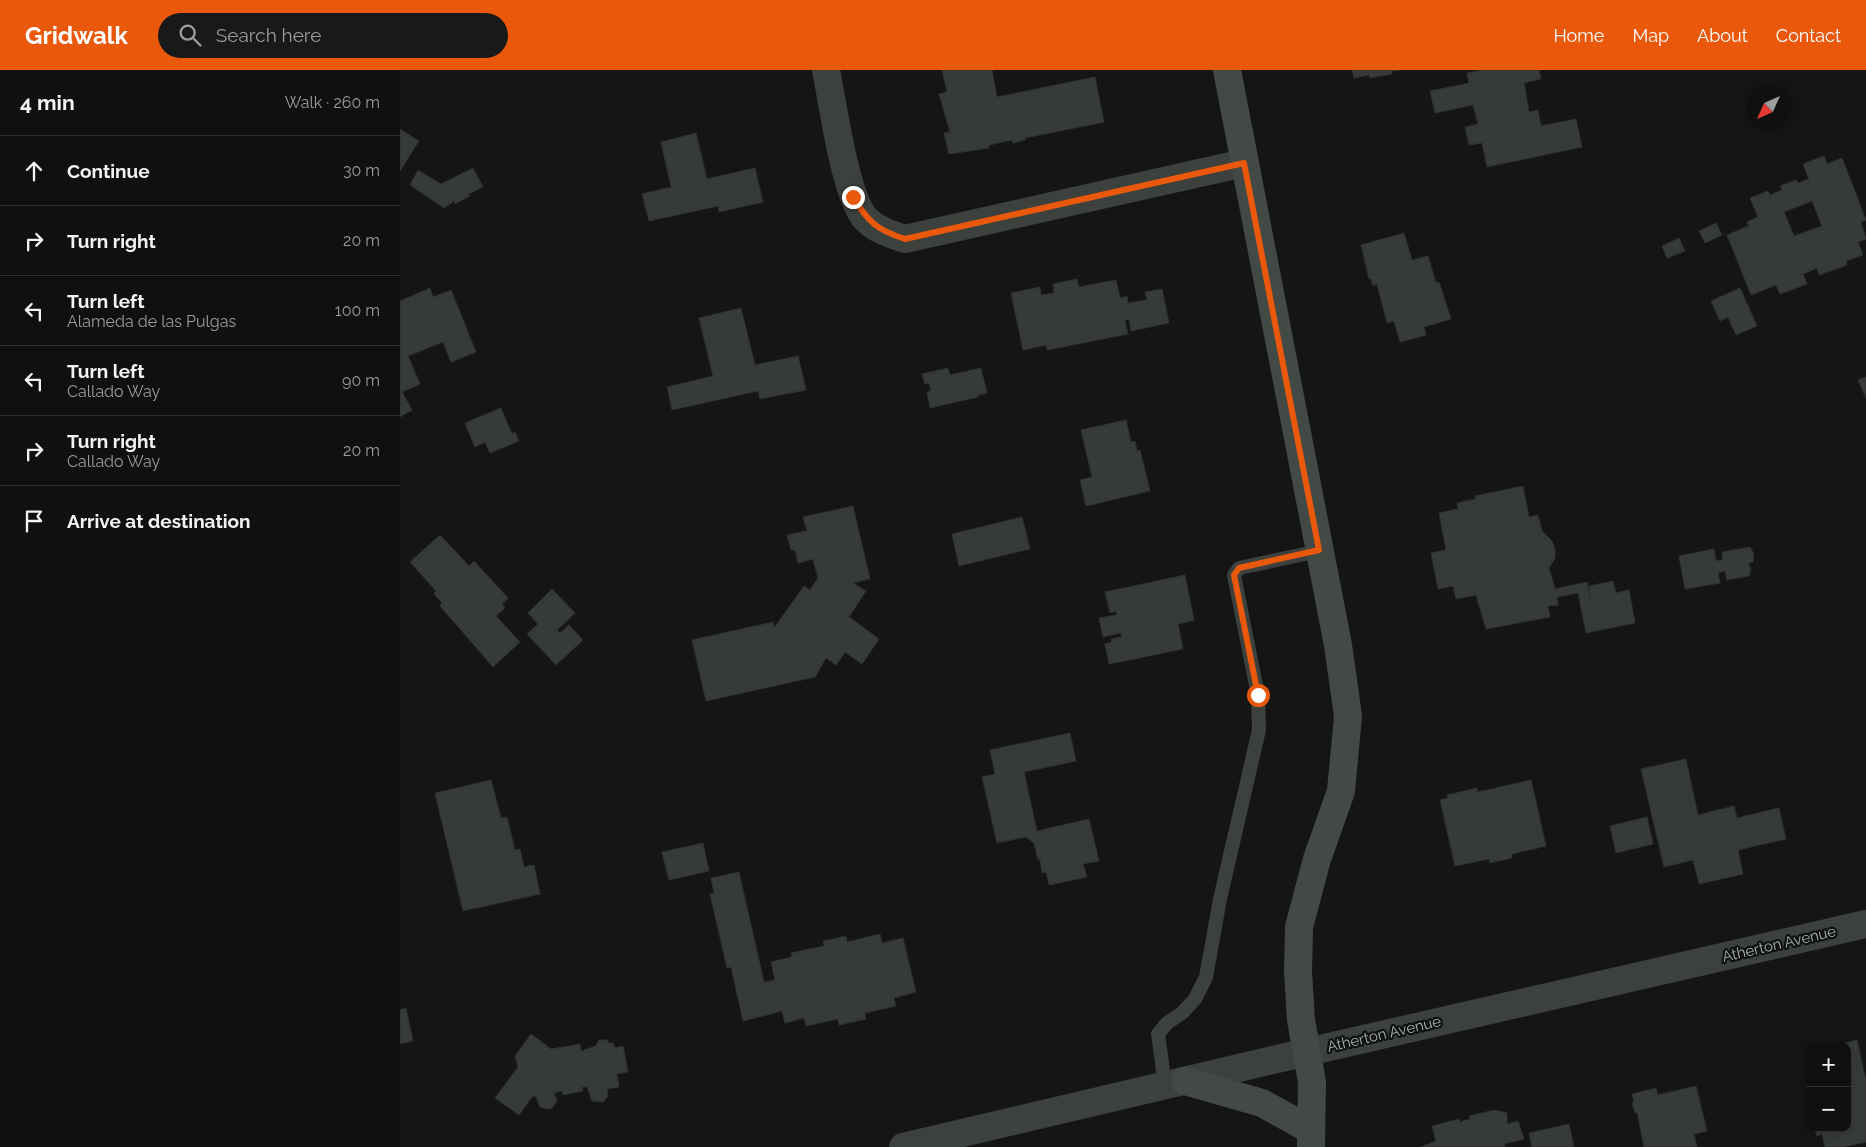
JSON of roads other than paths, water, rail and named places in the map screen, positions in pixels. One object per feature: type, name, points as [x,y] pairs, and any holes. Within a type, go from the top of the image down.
[{"type":"main road","points":[[1227,70],[1338,645],[1348,716],[1340,791],[1317,859],[1299,927],[1298,972],[1301,1020],[1312,1082],[1311,1139]]},
{"type":"main road","points":[[1175,1083],[1262,1103],[1311,1139]]},
{"type":"street","points":[[826,70],[853,197],[865,218],[884,232],[905,239],[1244,163]]},
{"type":"street","name":"Atherton Avenue","points":[[903,1147],[1866,924]]},
{"type":"lane","points":[[1175,1083],[1158,1034],[1167,1023],[1182,1013],[1195,999],[1206,977],[1220,899],[1259,730],[1258,695],[1234,575],[1239,568],[1319,550]]}]
